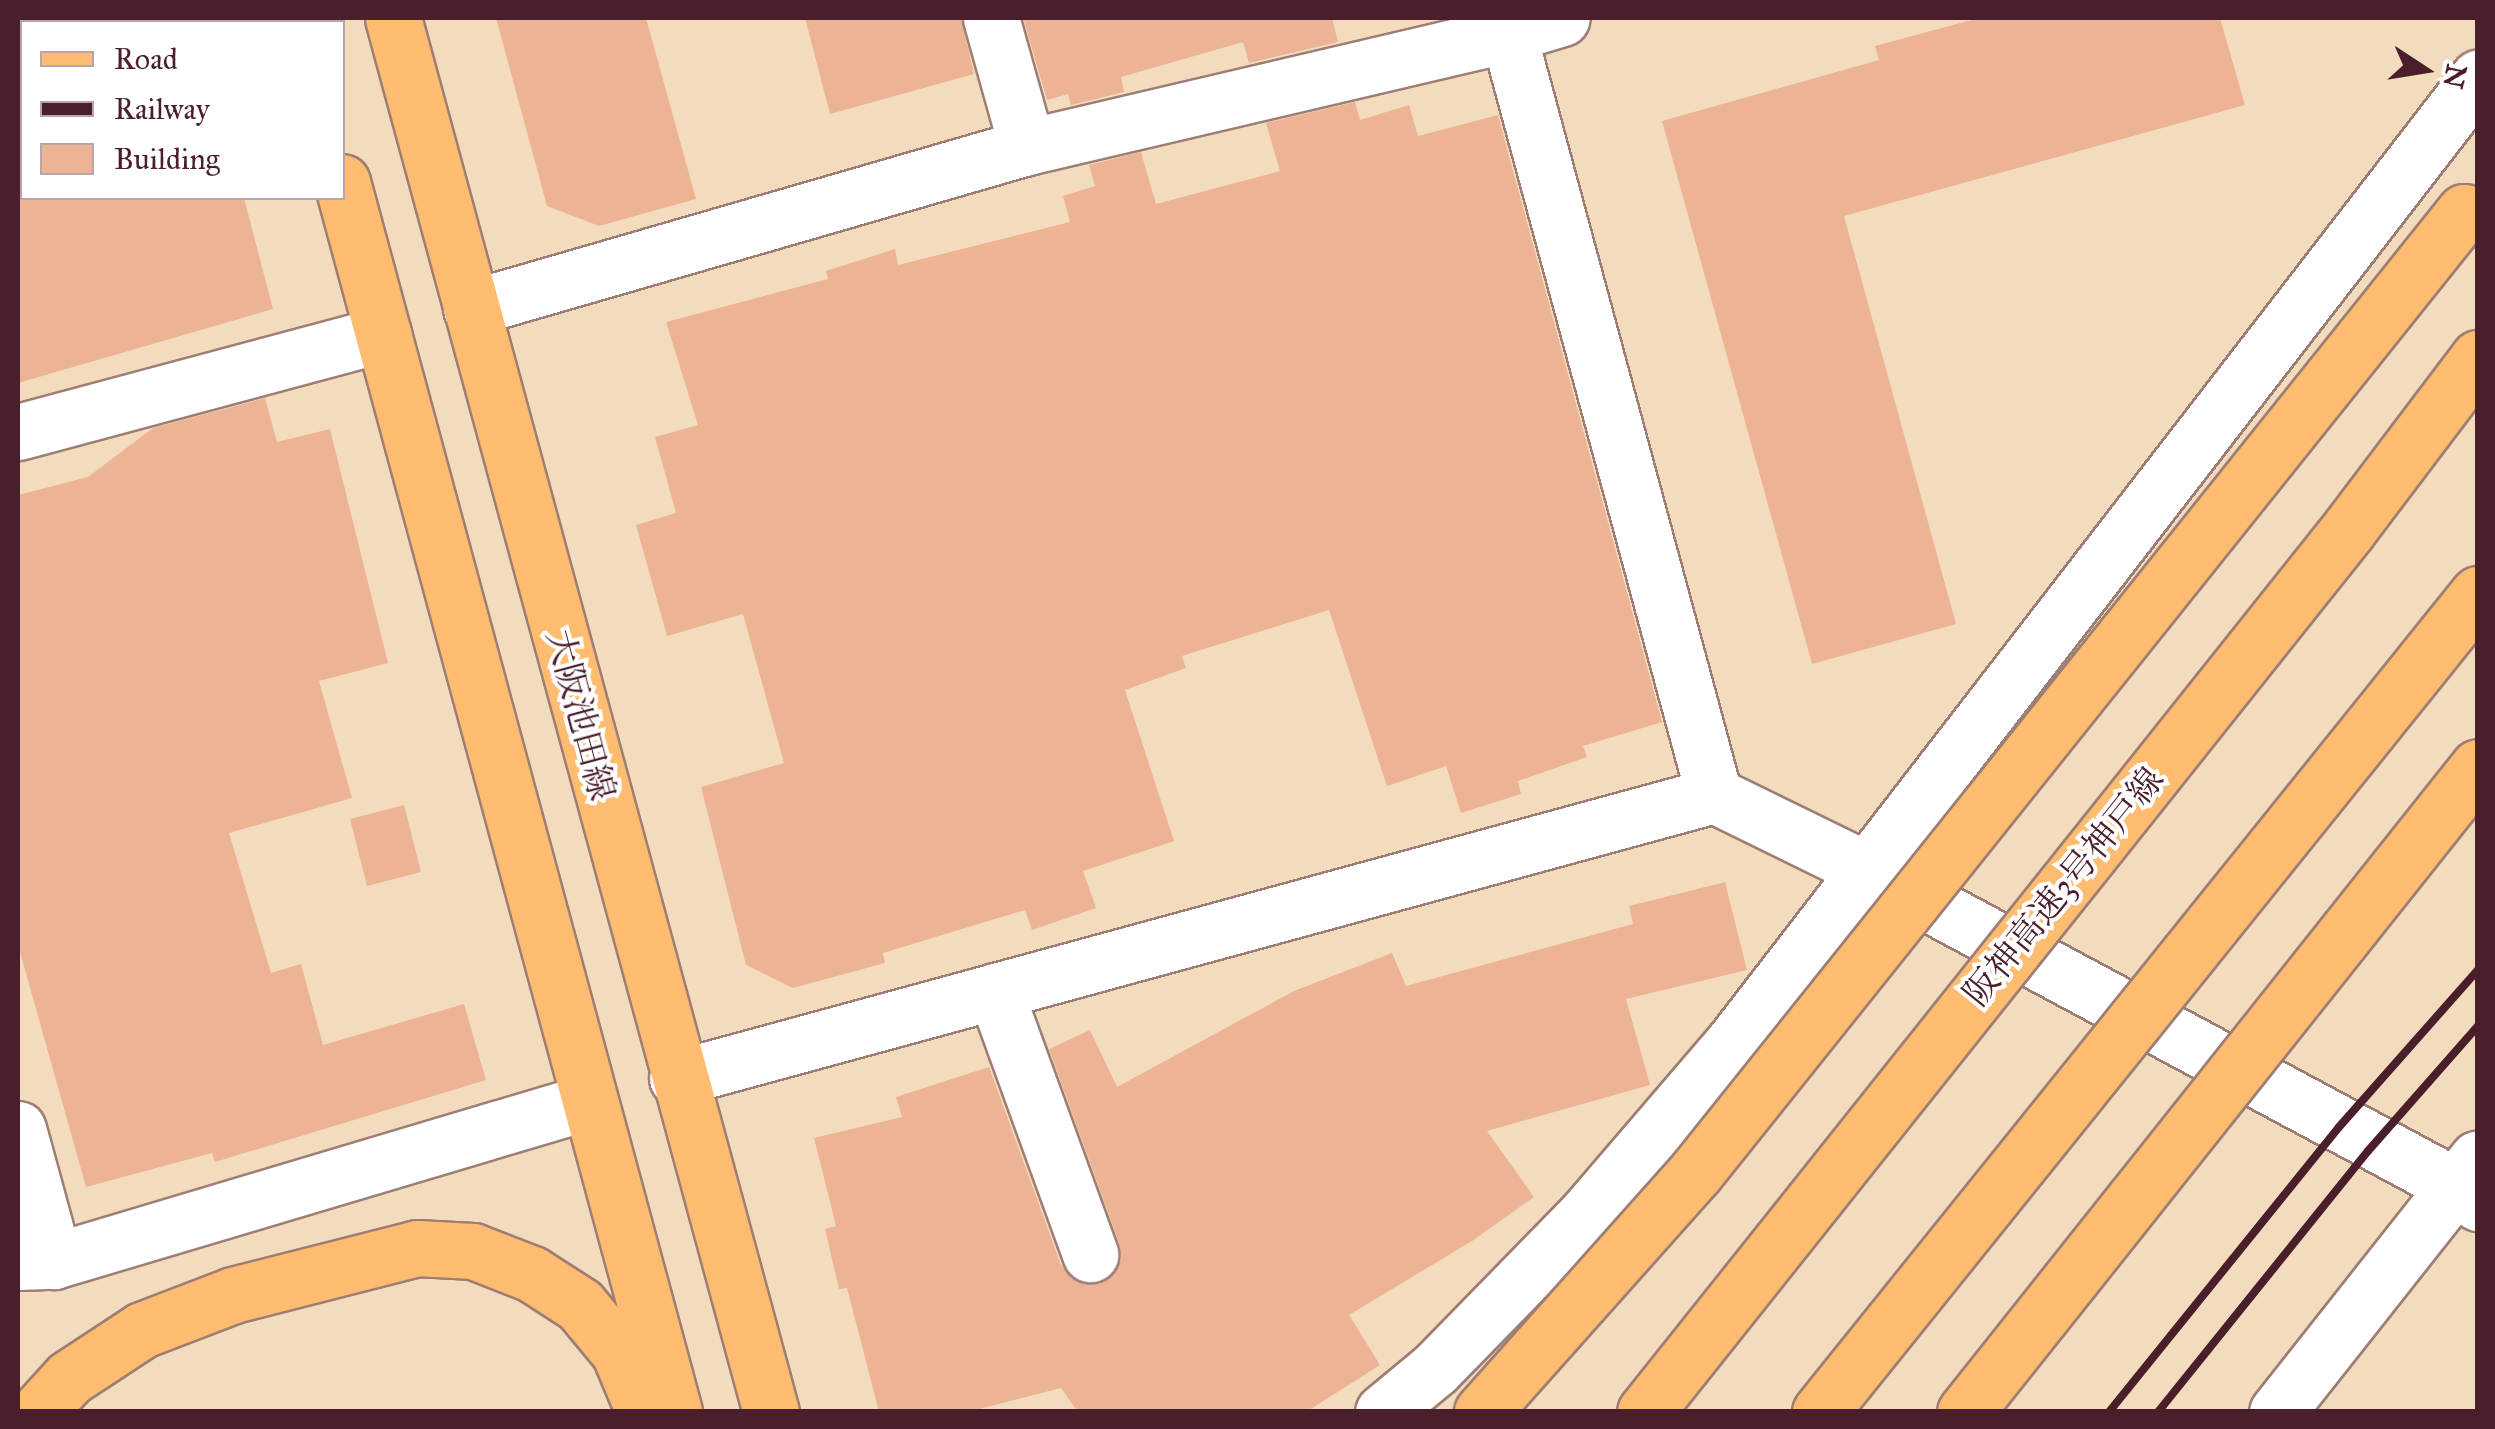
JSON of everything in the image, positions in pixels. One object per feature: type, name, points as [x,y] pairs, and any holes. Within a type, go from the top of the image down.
[{"type":"main road","name":"大阪池田線","points":[[393,18],[677,1078],[771,1412]]},
{"type":"main road","points":[[345,193],[587,1102],[674,1412]]},
{"type":"main road","points":[[1482,1412],[1695,1173],[2478,196]]},
{"type":"main road","name":"阪神高速3号神戸線","points":[[1645,1412],[2348,530],[2478,358]]},
{"type":"main road","points":[[1820,1412],[2478,594]]},
{"type":"main road","points":[[1965,1412],[2478,767]]},
{"type":"main road","points":[[38,1412],[70,1378],[142,1330],[233,1295],[417,1248],[473,1251],[532,1274],[580,1305],[619,1352],[644,1412]]},
{"type":"street","points":[[992,18],[1027,147]]},
{"type":"street","points":[[471,308],[1027,147],[1506,26],[1562,18]]},
{"type":"street","points":[[1506,26],[1714,795]]},
{"type":"street","points":[[1383,1412],[1435,1369],[1587,1213],[1732,1044],[2478,78]]},
{"type":"street","points":[[18,432],[384,334]]},
{"type":"street","points":[[677,1078],[1714,795],[2470,1182],[2278,1412]]},
{"type":"street","points":[[995,991],[1090,1254]]},
{"type":"street","points":[[36,1262],[587,1102]]},
{"type":"street","points":[[18,1128],[36,1262],[18,1302]]},
{"type":"building","points":[[496,18],[646,18],[696,199],[599,226],[547,206]]},
{"type":"building","points":[[805,18],[961,18],[974,74],[830,114]]},
{"type":"building","points":[[1023,18],[1332,18],[1338,42],[1249,63],[1243,42],[1121,77],[1124,92],[1071,105],[1068,94],[1047,100]]},
{"type":"building","points":[[1979,18],[2220,18],[2245,105],[1844,216],[1956,624],[1812,664],[1662,121],[1879,60],[1875,46]]},
{"type":"building","points":[[1355,102],[1360,120],[1409,105],[1418,136],[1498,115],[1662,722],[1583,746],[1587,757],[1518,781],[1521,794],[1461,813],[1446,766],[1387,786],[1329,610],[1182,656],[1186,668],[1125,690],[1174,841],[1083,871],[1096,908],[1032,930],[1025,910],[883,953],[885,963],[793,988],[746,965],[701,787],[784,763],[743,614],[667,636],[636,525],[676,513],[655,437],[698,425],[666,322],[828,279],[826,271],[895,249],[898,265],[1070,222],[1063,196],[1095,186],[1089,165],[1141,152],[1156,204],[1280,171],[1266,123]]},
{"type":"building","points":[[18,198],[245,200],[273,309],[18,383]]},
{"type":"building","points":[[265,398],[277,442],[330,429],[388,663],[319,681],[352,798],[229,833],[271,973],[301,964],[323,1045],[464,1004],[486,1080],[215,1162],[212,1153],[86,1187],[18,945],[18,495],[88,477],[153,428]]},
{"type":"building","points":[[404,805],[421,872],[367,886],[350,819]]},
{"type":"building","points":[[1725,882],[1747,970],[1626,999],[1650,1085],[1487,1131],[1534,1197],[1472,1241],[1349,1315],[1380,1365],[1306,1412],[1078,1412],[1061,1388],[968,1412],[879,1412],[847,1288],[839,1289],[825,1229],[836,1226],[814,1138],[902,1117],[896,1097],[989,1067],[1061,1265],[1071,1278],[1084,1284],[1100,1284],[1114,1273],[1121,1259],[1119,1243],[1049,1049],[1090,1030],[1117,1087],[1294,991],[1392,953],[1406,986],[1633,924],[1629,906]]},
{"type":"railway","points":[[2109,1412],[2339,1127],[2478,970]]},
{"type":"railway","points":[[2158,1412],[2368,1151],[2478,1026]]}]
